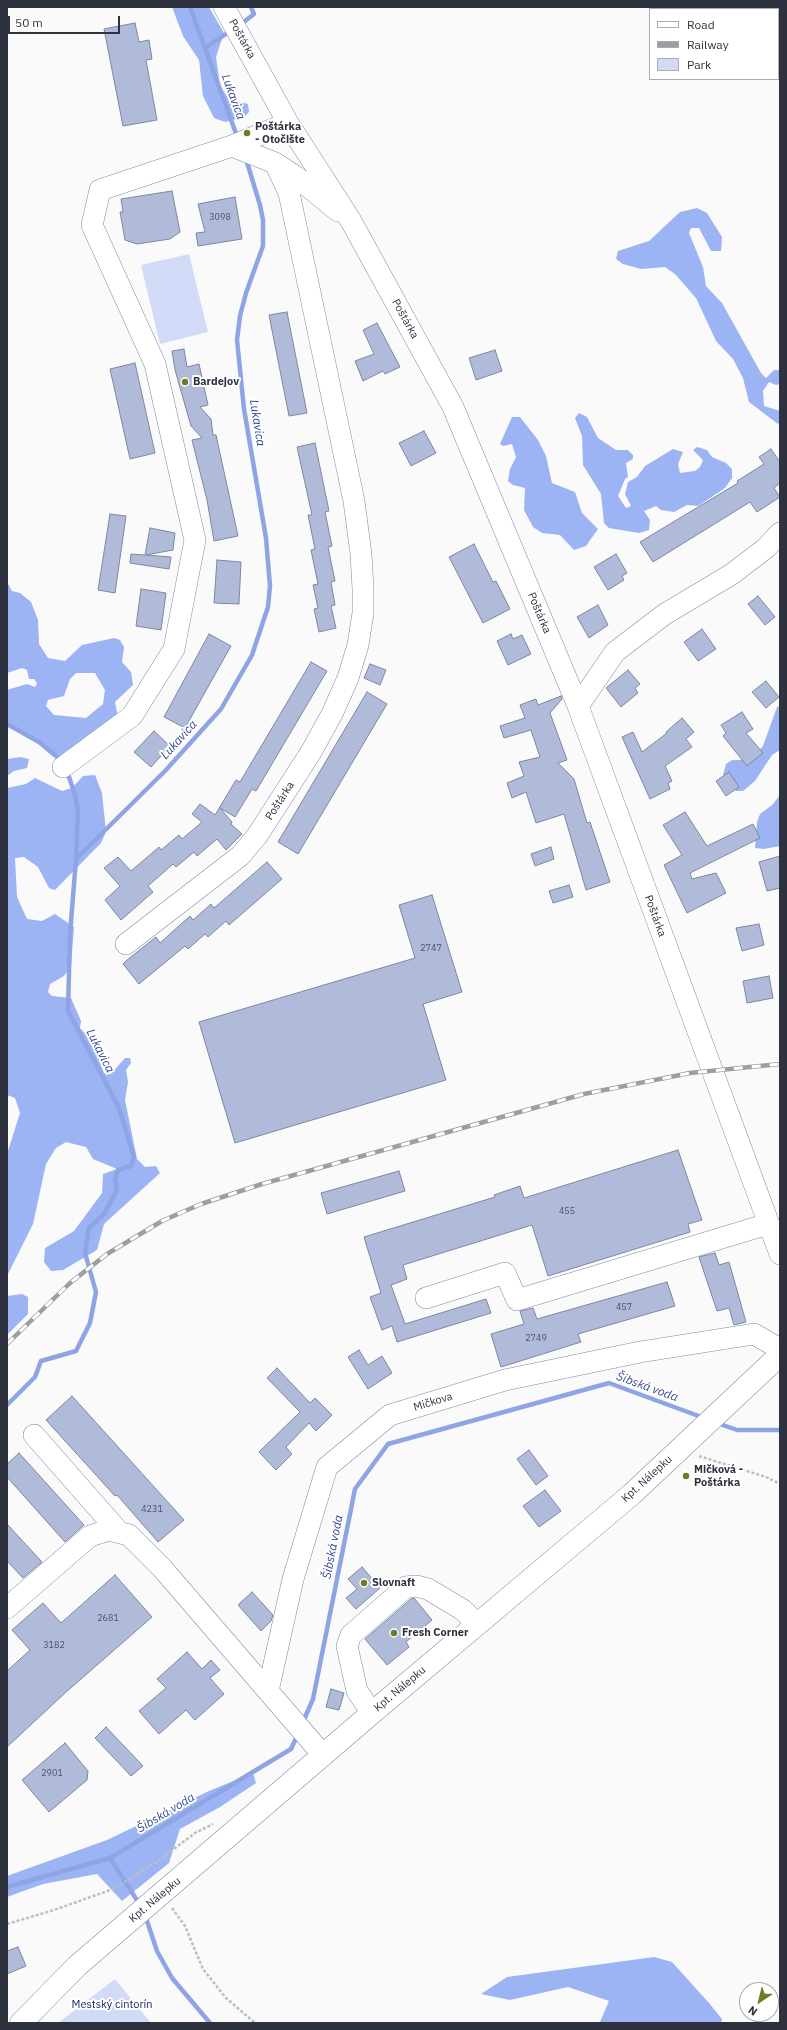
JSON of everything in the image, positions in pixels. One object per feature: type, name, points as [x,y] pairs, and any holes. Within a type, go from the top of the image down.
[{"type":"main road","name":"Kpt. Nálepku","points":[[21,2023],[77,1966],[372,1713],[632,1494],[780,1355]]},
{"type":"street","name":"Poštárka","points":[[224,7],[288,123],[351,221],[453,407],[578,706],[780,1254]]},
{"type":"street","points":[[63,767],[132,716],[174,648],[195,540],[155,364],[92,225],[100,190],[232,146],[288,123]]},
{"type":"street","points":[[232,146],[275,162],[295,176],[351,221]]},
{"type":"street","name":"Poštárka","points":[[126,944],[240,856],[257,836],[311,752],[332,714],[348,678],[358,645],[363,613],[364,589],[354,502],[289,193],[275,162]]},
{"type":"street","points":[[578,706],[615,652],[665,614],[732,574],[766,548],[780,533]]},
{"type":"street","points":[[426,1298],[505,1273],[517,1300],[758,1227],[770,1226]]},
{"type":"street","name":"Mičkova","points":[[268,1691],[293,1578],[328,1467],[390,1415],[504,1380],[640,1352],[754,1334],[780,1348]]},
{"type":"street","points":[[34,1435],[119,1532]]},
{"type":"street","points":[[7,1608],[90,1536],[109,1530],[130,1535],[162,1568],[324,1755]]},
{"type":"street","points":[[372,1713],[357,1692],[347,1646],[351,1635],[406,1588],[416,1586],[433,1592],[463,1610],[477,1624]]},
{"type":"path","points":[[680,1450],[780,1484]]},
{"type":"path","points":[[7,1924],[54,1910],[117,1887],[195,1833],[216,1822]]},
{"type":"path","points":[[162,1894],[185,1926],[203,1969],[226,1998],[255,2023]]},
{"type":"green space","points":[[189,254],[208,332],[160,344],[141,265]]},
{"type":"green space","name":"Mestský cintorín","points":[[115,1979],[151,2023],[58,2023]]},
{"type":"shaded area","points":[[172,7],[209,7],[224,33],[216,57],[220,86],[229,99],[248,104],[249,112],[244,117],[225,122],[214,118],[203,96],[199,60],[183,36]]},
{"type":"shaded area","points":[[697,208],[707,213],[722,237],[721,251],[711,251],[699,228],[691,228],[689,233],[703,267],[706,286],[722,303],[761,373],[766,378],[774,370],[780,370],[780,384],[776,385],[769,382],[763,391],[764,406],[780,411],[780,422],[778,424],[749,402],[743,378],[733,359],[716,341],[696,298],[675,274],[665,267],[641,269],[623,264],[616,259],[618,251],[649,241],[680,212]]},
{"type":"shaded area","points":[[579,413],[587,417],[598,438],[616,450],[628,450],[633,455],[633,459],[626,463],[628,477],[625,479],[618,496],[626,508],[631,506],[625,494],[628,482],[637,477],[645,466],[673,449],[683,452],[678,464],[680,473],[695,471],[700,467],[703,460],[693,450],[697,447],[707,450],[712,457],[726,463],[732,469],[732,478],[725,488],[698,506],[687,505],[674,512],[661,510],[656,506],[644,511],[650,520],[649,530],[639,533],[609,528],[604,523],[601,494],[583,465],[582,436],[575,418]]},
{"type":"shaded area","points":[[512,417],[520,417],[538,440],[546,456],[552,483],[575,492],[582,513],[598,529],[586,546],[574,550],[560,535],[542,533],[533,527],[524,510],[525,488],[513,485],[508,481],[510,469],[516,457],[512,444],[503,446],[500,444]]},
{"type":"shaded area","points":[[7,582],[12,591],[20,593],[31,602],[38,620],[39,644],[48,658],[65,661],[82,645],[114,638],[120,640],[124,647],[122,662],[131,672],[133,685],[115,702],[118,717],[70,760],[50,752],[29,735],[12,727],[7,721],[7,690],[27,684],[35,687],[37,683],[34,679],[29,679],[27,670],[22,668],[7,673]],"holes":[[[76,673],[95,673],[105,690],[103,704],[86,718],[54,715],[46,706],[48,700],[64,696],[70,679]]]},
{"type":"shaded area","points":[[780,706],[780,750],[772,755],[755,781],[743,791],[736,791],[730,778],[723,775],[726,764],[732,760],[751,760],[763,746],[777,707]]},
{"type":"shaded area","points":[[20,757],[29,759],[27,768],[14,771],[7,776],[7,759]]},
{"type":"shaded area","points":[[95,775],[102,793],[106,832],[101,843],[55,890],[49,888],[38,867],[24,857],[15,858],[17,897],[27,919],[42,921],[55,914],[74,927],[71,966],[64,976],[50,984],[48,992],[52,996],[71,998],[81,1021],[80,1028],[92,1041],[104,1073],[111,1074],[125,1058],[130,1058],[131,1063],[126,1070],[128,1082],[125,1100],[137,1159],[145,1167],[156,1166],[160,1173],[104,1224],[97,1250],[63,1270],[51,1271],[44,1262],[45,1248],[74,1231],[102,1193],[103,1174],[117,1169],[93,1159],[86,1147],[66,1142],[56,1148],[46,1164],[33,1224],[7,1276],[7,1154],[20,1113],[15,1098],[7,1095],[7,788],[26,784],[35,778],[62,791],[72,788],[83,776]]},
{"type":"shaded area","points":[[780,795],[780,846],[764,849],[755,848],[757,822],[760,814],[772,805]]},
{"type":"shaded area","points":[[22,1294],[28,1297],[28,1314],[7,1335],[7,1296]]},
{"type":"shaded area","points":[[253,1773],[256,1783],[220,1807],[180,1829],[169,1863],[122,1901],[97,1874],[43,1884],[7,1897],[7,1876],[107,1840],[209,1791]]},
{"type":"shaded area","points":[[654,1957],[672,1962],[722,2019],[721,2023],[597,2023],[600,2022],[609,2001],[568,1987],[510,2000],[481,1994],[507,1977]]},
{"type":"building","points":[[135,23],[139,42],[149,40],[152,59],[146,60],[157,120],[123,126],[104,29]]},
{"type":"building","points":[[172,191],[180,232],[170,239],[137,244],[125,240],[120,212],[123,212],[121,199]]},
{"type":"building","points":[[235,197],[242,239],[198,246],[196,233],[205,232],[198,204]]},
{"type":"building","points":[[287,312],[307,413],[289,416],[269,315]]},
{"type":"building","points":[[377,323],[400,367],[385,374],[383,371],[363,381],[355,361],[374,354],[363,330]]},
{"type":"building","points":[[184,349],[187,367],[199,364],[208,405],[200,407],[211,419],[213,435],[216,435],[238,536],[214,541],[207,500],[192,440],[202,438],[191,426],[175,370],[172,351]]},
{"type":"building","points":[[495,350],[502,371],[476,380],[469,358]]},
{"type":"building","points":[[135,363],[155,453],[130,459],[110,369]]},
{"type":"building","points":[[424,431],[436,453],[411,466],[399,443]]},
{"type":"building","points":[[315,443],[329,511],[325,512],[332,546],[328,547],[335,581],[331,582],[335,605],[331,606],[336,628],[319,632],[314,609],[318,608],[313,585],[318,584],[311,550],[315,549],[308,515],[312,515],[297,447]]},
{"type":"building","points":[[771,449],[780,462],[780,483],[774,488],[780,497],[757,512],[750,502],[653,562],[640,542],[738,483],[737,481],[764,464],[759,457]]},
{"type":"building","points":[[110,514],[126,516],[115,593],[98,590]]},
{"type":"building","points":[[150,528],[175,533],[173,550],[146,555],[171,557],[169,569],[130,563],[131,554],[145,555]]},
{"type":"building","points":[[474,544],[493,582],[496,581],[510,609],[483,623],[449,557]]},
{"type":"building","points":[[616,554],[627,573],[622,576],[624,580],[608,590],[594,567]]},
{"type":"building","points":[[217,560],[241,562],[239,604],[214,603]]},
{"type":"building","points":[[141,589],[166,593],[161,630],[136,626]]},
{"type":"building","points":[[758,596],[775,617],[765,625],[748,604]]},
{"type":"building","points":[[598,605],[608,625],[589,638],[577,617]]},
{"type":"building","points":[[702,629],[716,649],[698,661],[684,642]]},
{"type":"building","points":[[209,634],[231,646],[185,728],[164,717]]},
{"type":"building","points":[[511,634],[513,639],[522,635],[531,654],[508,665],[497,641]]},
{"type":"building","points":[[311,662],[327,671],[256,791],[252,789],[235,817],[220,808],[232,822],[231,824],[242,834],[226,850],[217,839],[197,856],[194,852],[176,867],[173,864],[148,886],[153,892],[121,920],[105,900],[120,886],[104,868],[118,857],[131,871],[159,847],[161,850],[179,835],[182,839],[202,822],[192,814],[200,804],[215,815],[236,780],[240,782]]},
{"type":"building","points":[[370,664],[386,670],[380,685],[364,678]]},
{"type":"building","points":[[628,670],[640,684],[635,688],[638,693],[621,707],[606,688]]},
{"type":"building","points":[[766,681],[779,697],[766,708],[752,692]]},
{"type":"building","points":[[367,692],[387,704],[298,854],[278,842]]},
{"type":"building","points":[[561,696],[562,699],[550,713],[567,760],[558,763],[574,779],[587,823],[590,822],[610,882],[586,890],[564,814],[536,823],[526,792],[512,798],[507,783],[524,776],[519,762],[540,757],[531,730],[504,738],[500,726],[525,718],[520,705],[536,699],[538,705]]},
{"type":"building","points":[[742,712],[753,729],[746,733],[763,753],[747,766],[723,736],[726,733],[721,725]]},
{"type":"building","points":[[682,718],[694,732],[686,739],[692,747],[665,766],[672,781],[668,783],[670,789],[650,799],[622,737],[633,732],[642,752],[667,733],[666,732]]},
{"type":"building","points":[[154,731],[170,746],[151,767],[134,752]]},
{"type":"building","points":[[729,772],[739,787],[726,796],[716,781]]},
{"type":"building","points":[[685,812],[707,846],[753,824],[760,838],[690,873],[692,879],[716,873],[726,893],[687,913],[664,865],[682,855],[663,825]]},
{"type":"building","points":[[551,847],[554,859],[535,866],[531,854]]},
{"type":"building","points":[[780,856],[780,888],[767,891],[759,862]]},
{"type":"building","points":[[267,862],[282,879],[229,925],[226,921],[208,937],[205,934],[188,949],[185,946],[139,984],[123,964],[127,960],[156,937],[160,943],[190,916],[193,920],[211,904],[214,908]]},
{"type":"building","points":[[569,885],[573,897],[553,903],[549,891]]},
{"type":"building","points":[[432,895],[462,992],[423,1004],[446,1080],[235,1143],[199,1022],[415,958],[399,905]]},
{"type":"building","points":[[759,924],[764,945],[742,951],[736,928]]},
{"type":"building","points":[[769,976],[773,998],[747,1003],[743,981]]},
{"type":"building","points":[[678,1150],[702,1220],[688,1224],[690,1232],[548,1276],[532,1225],[403,1265],[407,1279],[391,1285],[405,1324],[486,1299],[491,1313],[397,1342],[392,1326],[382,1330],[370,1297],[381,1293],[364,1237],[495,1197],[494,1195],[520,1186],[524,1198]]},
{"type":"building","points":[[399,1171],[405,1191],[327,1214],[321,1193]]},
{"type":"building","points":[[715,1253],[719,1265],[729,1262],[746,1322],[734,1325],[729,1308],[717,1311],[699,1257]]},
{"type":"building","points":[[667,1282],[675,1306],[578,1334],[581,1342],[501,1367],[491,1334],[524,1324],[520,1311],[533,1308],[537,1319]]},
{"type":"building","points":[[359,1350],[368,1365],[382,1356],[392,1373],[368,1389],[348,1357]]},
{"type":"building","points":[[277,1368],[310,1403],[315,1398],[332,1415],[316,1431],[309,1423],[286,1447],[292,1454],[276,1470],[259,1452],[300,1412],[267,1378]]},
{"type":"building","points":[[72,1396],[184,1520],[158,1542],[117,1495],[115,1496],[46,1420]]},
{"type":"building","points":[[529,1450],[548,1476],[536,1485],[517,1459]]},
{"type":"building","points":[[19,1453],[84,1525],[65,1542],[7,1477],[7,1464]]},
{"type":"building","points":[[545,1490],[561,1511],[539,1527],[523,1506]]},
{"type":"building","points":[[7,1524],[42,1562],[23,1578],[7,1561]]},
{"type":"building","name":"Slovnaft","points":[[362,1567],[380,1588],[356,1609],[346,1598],[357,1589],[348,1579]]},
{"type":"building","points":[[115,1575],[152,1617],[65,1693],[7,1747],[7,1671],[30,1650],[12,1630],[43,1603],[61,1623]]},
{"type":"building","points":[[252,1592],[273,1615],[271,1621],[261,1631],[238,1605]]},
{"type":"building","points":[[414,1598],[432,1620],[406,1642],[409,1647],[387,1665],[365,1639]]},
{"type":"building","points":[[187,1652],[202,1669],[211,1660],[220,1670],[210,1678],[224,1694],[195,1720],[186,1710],[159,1734],[139,1711],[166,1688],[157,1679]]},
{"type":"building","points":[[331,1689],[344,1693],[339,1710],[326,1707]]},
{"type":"building","points":[[106,1727],[143,1766],[131,1776],[95,1738]]},
{"type":"building","points":[[65,1743],[88,1771],[87,1780],[49,1812],[22,1780]]},
{"type":"building","points":[[18,1947],[26,1966],[7,1974],[7,1951]]},
{"type":"waterway","name":"Lukavica","points":[[190,7],[238,139]]},
{"type":"waterway","points":[[240,25],[254,14],[251,7]]},
{"type":"waterway","points":[[205,48],[232,30]]},
{"type":"waterway","name":"Lukavica","points":[[7,1405],[35,1377],[41,1361],[76,1351],[90,1323],[96,1292],[85,1253],[89,1228],[104,1214],[117,1190],[115,1179],[118,1170],[131,1166],[134,1157],[119,1108],[68,1011],[70,934],[76,859],[165,771],[221,709],[252,655],[268,607],[270,586],[266,538],[244,409],[237,340],[240,316],[246,293],[263,246],[263,220],[246,159]]},
{"type":"waterway","points":[[7,724],[39,742],[62,761]]},
{"type":"waterway","points":[[67,771],[78,810],[76,859]]},
{"type":"waterway","name":"Šibská voda","points":[[303,1722],[313,1699],[355,1489],[388,1444],[609,1383],[704,1418]]},
{"type":"waterway","name":"Šibská voda","points":[[717,1423],[737,1430],[780,1430]]},
{"type":"waterway","name":"Šibská voda","points":[[7,1887],[110,1858],[291,1749],[298,1734]]},
{"type":"waterway","points":[[110,1858],[140,1905]]},
{"type":"waterway","points":[[145,1915],[157,1951],[172,1978],[210,2023]]},
{"type":"railway","points":[[7,1344],[70,1283],[107,1254],[162,1221],[201,1204],[262,1184],[584,1094],[690,1073],[780,1064]]},
{"type":"place","name":"Poštárka - Otočište","points":[[247,133]]},
{"type":"place","name":"Bardejov","points":[[185,382]]},
{"type":"place","name":"Mičková - Poštárka","points":[[686,1476]]},
{"type":"place","name":"Slovnaft","points":[[364,1583]]},
{"type":"place","name":"Fresh Corner","points":[[394,1633]]}]
